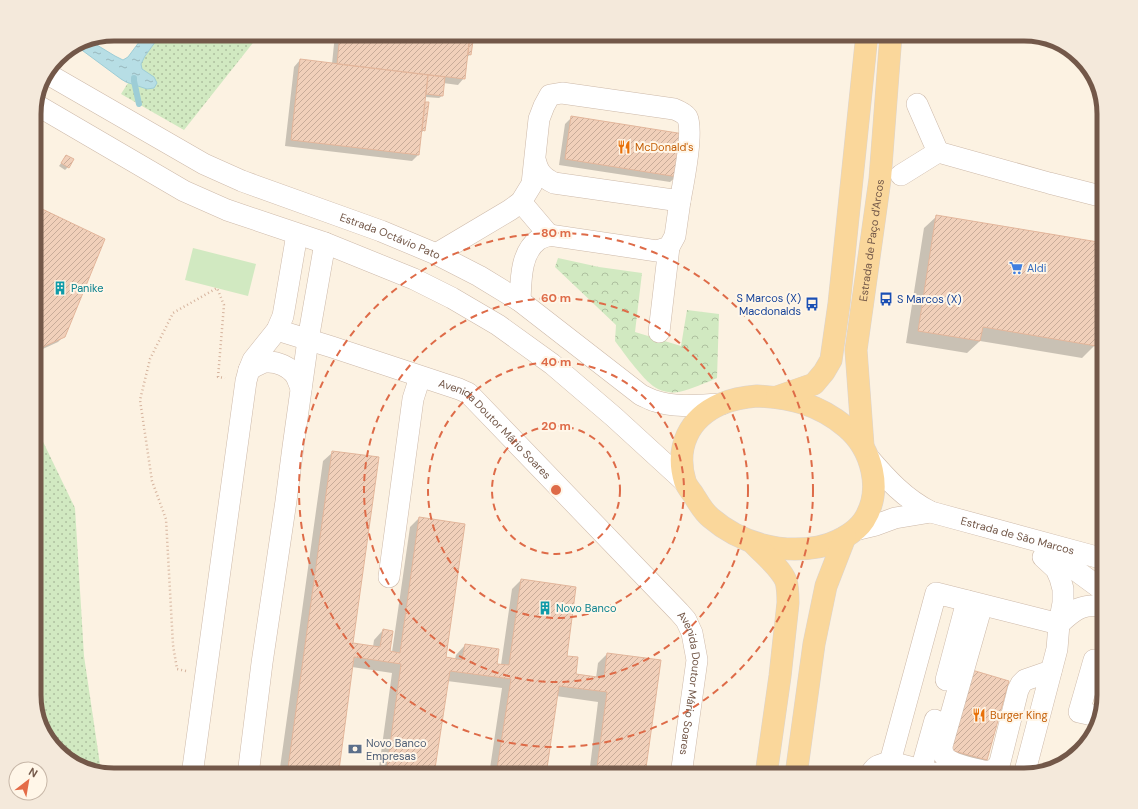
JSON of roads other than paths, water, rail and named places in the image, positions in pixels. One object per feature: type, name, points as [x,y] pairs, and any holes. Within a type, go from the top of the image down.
[{"type":"main road","points":[[777,397],[814,384],[824,372],[830,360],[840,304],[867,41]]},
{"type":"main road","name":"Estrada de Paço d'Arcos","points":[[866,451],[856,350],[880,179],[890,41]]},
{"type":"main road","points":[[757,396],[777,397],[800,401],[833,417],[848,428],[866,451],[874,478],[870,508],[864,521],[850,534],[825,546],[804,550],[780,549],[753,543],[732,534],[710,517],[698,503],[685,482],[682,459],[683,445],[688,432],[699,419],[712,409],[736,399],[757,396]]},
{"type":"main road","points":[[797,768],[814,644],[826,586],[850,534]]},
{"type":"main road","points":[[753,543],[779,570],[786,581],[788,591],[780,676],[767,768]]},
{"type":"street","name":"Estrada Octávio Pato","points":[[51,76],[204,164],[242,181],[381,231],[436,254],[479,276],[520,302],[641,395],[656,401],[670,404],[722,404]]},
{"type":"street","points":[[436,254],[468,236],[521,202],[532,184],[539,119],[550,96],[562,93],[674,109],[686,116],[688,120],[689,139],[675,236],[669,246],[659,332]]},
{"type":"street","points":[[917,104],[938,152]]},
{"type":"street","points":[[41,108],[184,191],[227,210],[324,243],[414,279],[452,298],[498,326],[552,364],[614,417],[685,482]]},
{"type":"street","points":[[901,175],[938,152],[1097,195]]},
{"type":"street","points":[[535,159],[537,168],[541,174],[547,180],[554,183],[680,201]]},
{"type":"street","points":[[521,202],[549,235]]},
{"type":"street","points":[[193,768],[248,375],[253,360],[277,330],[283,316],[297,234]]},
{"type":"street","points":[[520,302],[522,270],[530,248],[538,239],[549,235],[657,251],[669,246]]},
{"type":"street","points":[[249,768],[262,663],[286,501],[292,447],[324,243]]},
{"type":"street","name":"Avenida Doutor Mário Soares","points":[[277,330],[460,389],[468,393],[680,612],[686,620],[692,633],[697,660],[682,768]]},
{"type":"street","points":[[248,375],[258,364],[267,362],[281,364],[290,369],[296,376],[301,388]]},
{"type":"street","points":[[389,578],[413,399],[420,376]]},
{"type":"street","name":"Estrada de São Marcos","points":[[866,451],[890,482],[905,496],[931,512],[1097,557]]},
{"type":"street","name":"Estrada de São Marcos","points":[[850,534],[895,518],[931,512]]},
{"type":"street","points":[[992,529],[1043,557],[1065,564],[1097,587]]},
{"type":"street","points":[[1026,768],[1057,649],[1059,624],[1063,603],[1063,589],[1060,578],[1056,569],[1043,557]]},
{"type":"street","points":[[890,762],[936,593],[1059,624]]},
{"type":"street","points":[[972,768],[956,764],[945,758],[942,746],[975,603]]},
{"type":"street","points":[[932,768],[975,603]]},
{"type":"street","points":[[1059,624],[1078,608],[1097,606]]},
{"type":"street","points":[[1094,715],[1079,712],[1094,660],[1097,660]]},
{"type":"street","points":[[996,768],[1000,762],[1018,690],[1021,684],[1026,680],[1051,671]]},
{"type":"street","points":[[873,768],[880,764],[890,762],[915,768]]},
{"type":"water","points":[[140,41],[156,41],[141,64],[142,69],[154,77],[157,83],[154,88],[147,89],[126,82],[81,49],[94,43],[123,60],[128,57]]},
{"type":"waterway","points":[[134,78],[139,104]]},
{"type":"place","name":"McDonald's","points":[[624,147]]},
{"type":"place","name":"Aldi","points":[[1016,268]]},
{"type":"place","name":"Panike","points":[[60,288]]},
{"type":"place","name":"S Marcos (X)","points":[[886,299]]},
{"type":"place","name":"S Marcos (X) Macdonalds","points":[[812,304]]},
{"type":"place","name":"Novo Banco","points":[[545,608]]},
{"type":"place","name":"Burger King","points":[[979,715]]},
{"type":"place","name":"Novo Banco Empresas","points":[[355,749]]}]
